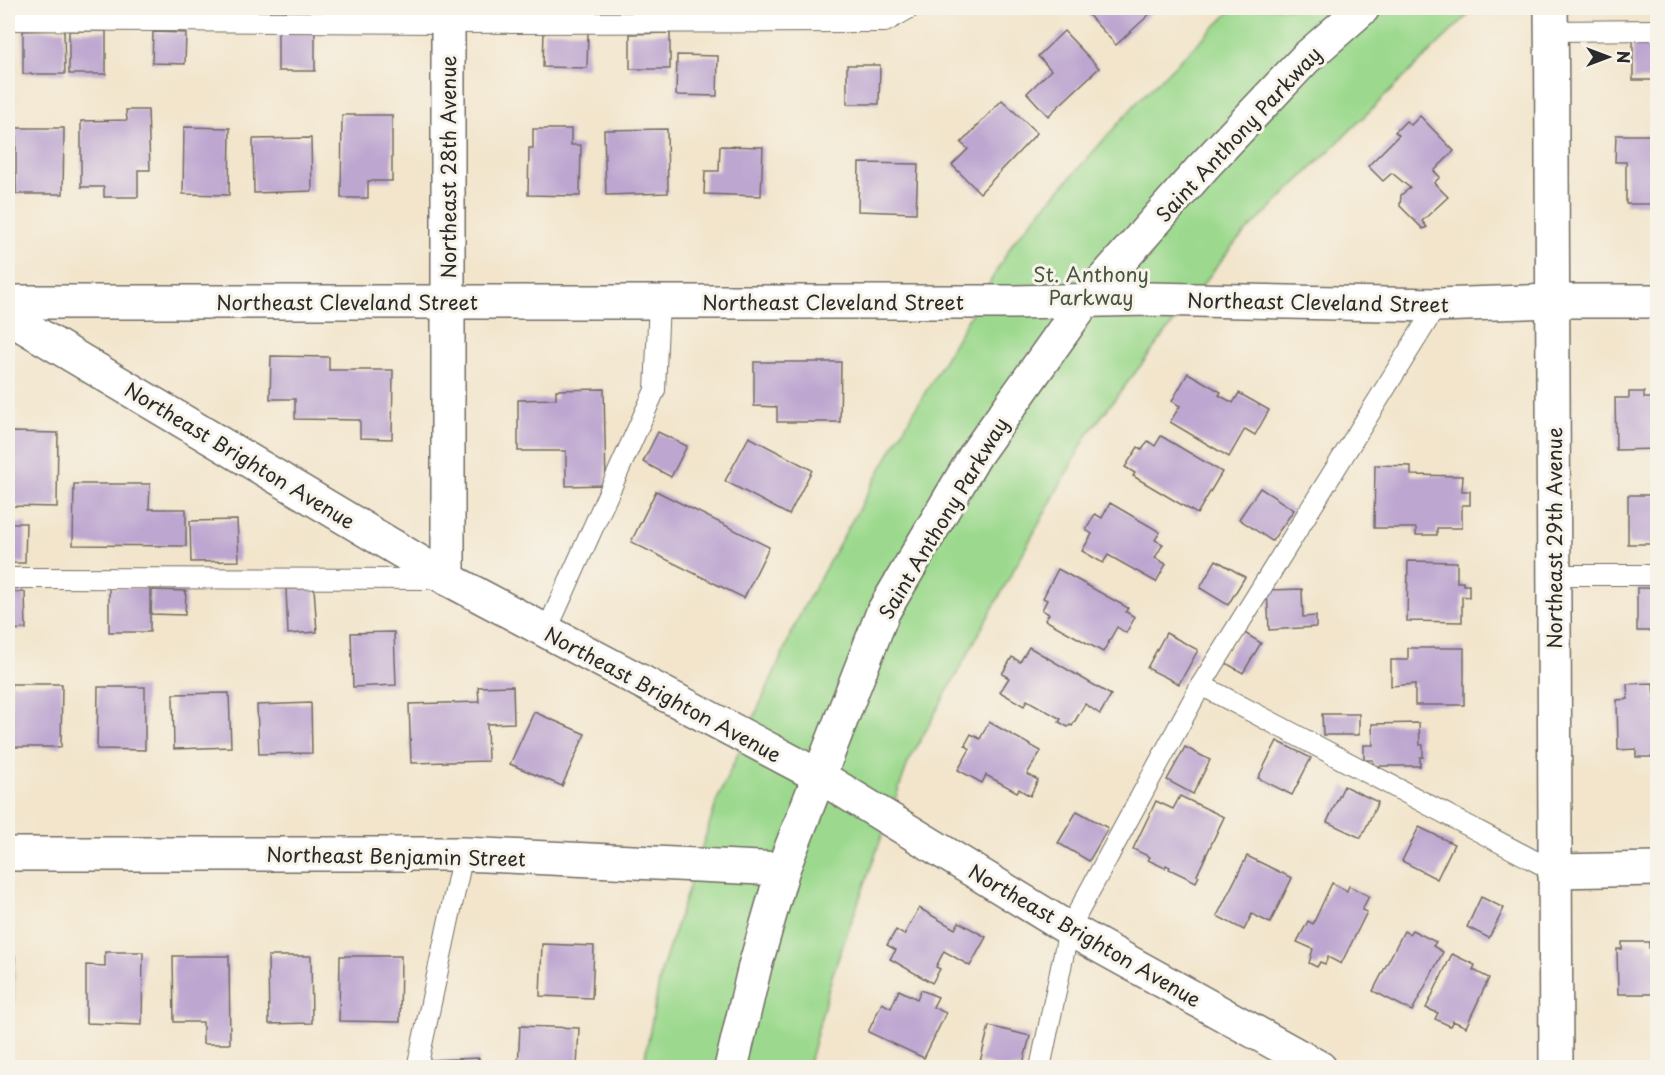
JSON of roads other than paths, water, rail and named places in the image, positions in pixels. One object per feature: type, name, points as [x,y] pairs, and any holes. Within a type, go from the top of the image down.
[{"type":"street","name":"Saint Anthony Parkway","points":[[730,1068],[755,966],[783,869],[884,612],[976,454],[1084,302],[1203,166],[1306,58],[1364,8]]},
{"type":"street","name":"Northeast 28th Avenue","points":[[448,15],[448,579]]},
{"type":"street","name":"Northeast 29th Avenue","points":[[1551,19],[1556,1068]]},
{"type":"street","name":"Northeast Cleveland Street","points":[[8,302],[1084,302],[1148,299],[1437,305],[1553,301],[1658,301]]},
{"type":"street","name":"Northeast Brighton Avenue","points":[[8,317],[448,579],[819,776],[1069,929],[1320,1068]]},
{"type":"street","name":"Northeast Benjamin Street","points":[[8,854],[464,854],[783,869]]},
{"type":"street","points":[[1554,871],[1658,869]]},
{"type":"lane","points":[[8,20],[448,15],[885,22],[910,8]]},
{"type":"lane","points":[[1551,19],[1658,30]]},
{"type":"lane","points":[[546,632],[655,390],[659,302]]},
{"type":"lane","points":[[1041,1068],[1069,929],[1201,685],[1437,305]]},
{"type":"lane","points":[[1554,575],[1658,575]]},
{"type":"lane","points":[[8,578],[448,579]]},
{"type":"lane","points":[[1201,685],[1554,871]]},
{"type":"lane","points":[[417,1068],[464,854]]},
{"type":"park label","name":"St. Anthony Parkway","points":[[1091,286]]}]
